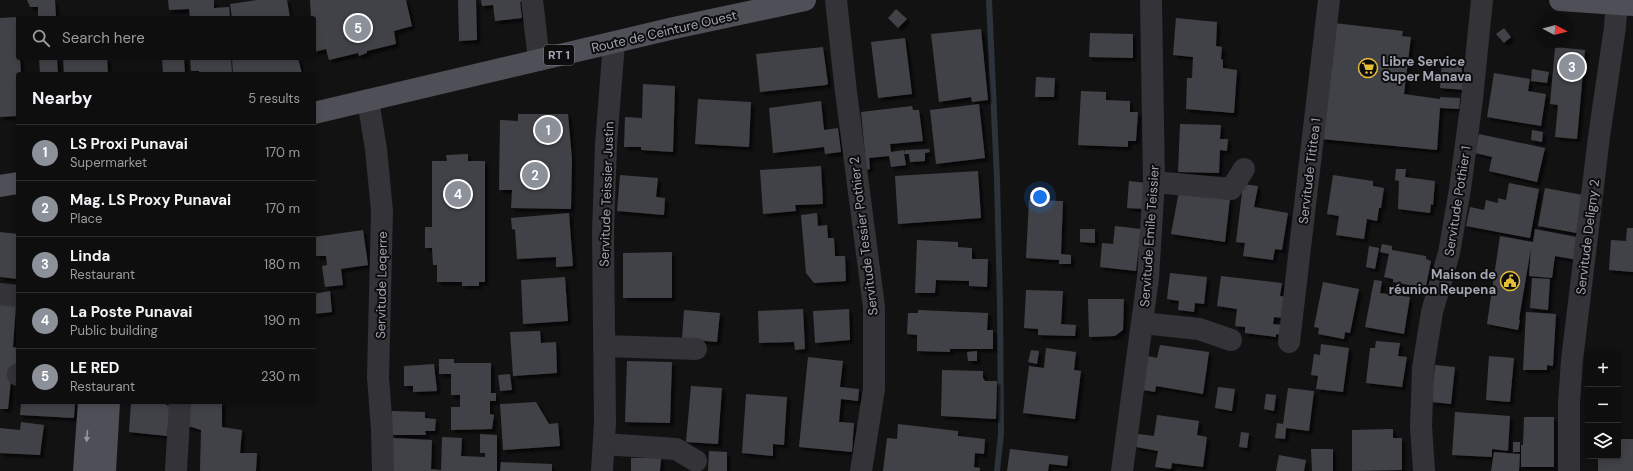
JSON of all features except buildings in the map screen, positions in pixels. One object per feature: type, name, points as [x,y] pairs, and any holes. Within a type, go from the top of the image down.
[{"type":"main road","name":"Route de Ceinture Ouest","points":[[316,113],[805,0]]},
{"type":"main road","points":[[1560,0],[1622,3]]},
{"type":"main road","points":[[0,186],[16,183]]},
{"type":"main road","points":[[84,471],[89,404]]},
{"type":"main road","points":[[105,471],[109,404]]},
{"type":"street","points":[[532,0],[539,60]]},
{"type":"street","name":"Servitude Tessier Pothier 2","points":[[836,0],[846,99],[874,307],[874,389],[861,471]]},
{"type":"street","name":"Servitude Emile Teissier","points":[[1122,471],[1148,278],[1154,182],[1151,0]]},
{"type":"street","name":"Servitude Tititea 1","points":[[1289,342],[1329,0]]},
{"type":"street","name":"Servitude Pothier 1","points":[[1424,471],[1421,426],[1423,368],[1432,312],[1449,253],[1460,189],[1472,99],[1482,0]]},
{"type":"street","name":"Servitude Deligny 2","points":[[1569,471],[1569,403],[1572,360],[1599,136],[1615,27],[1622,3]]},
{"type":"street","name":"Servitude Teissier Justin","points":[[602,471],[605,423],[604,216],[606,144],[614,43]]},
{"type":"street","name":"Servitude Leqerre","points":[[368,100],[376,149],[382,211],[378,377],[383,471]]},
{"type":"street","points":[[1154,182],[1232,189],[1244,169]]},
{"type":"street","points":[[0,294],[16,296]]},
{"type":"street","points":[[1142,323],[1220,332]]},
{"type":"street","points":[[604,346],[696,350]]},
{"type":"street","points":[[176,471],[180,404]]},
{"type":"street","points":[[604,444],[676,449],[696,461]]},
{"type":"waterway","points":[[989,0],[997,179],[1000,303],[1001,434],[997,471]]},
{"type":"place","name":"LE RED","points":[[358,28]]},
{"type":"place","name":"Linda","points":[[1572,67]]},
{"type":"place","name":"Libre Service Super Manava","points":[[1368,68]]},
{"type":"place","name":"LS Proxi Punavai","points":[[548,130]]},
{"type":"place","name":"Mag. LS Proxy Punavai","points":[[535,175]]},
{"type":"place","name":"La Poste Punavai","points":[[458,194]]},
{"type":"place","name":"Maison de réunion Reupena","points":[[1510,281]]}]
